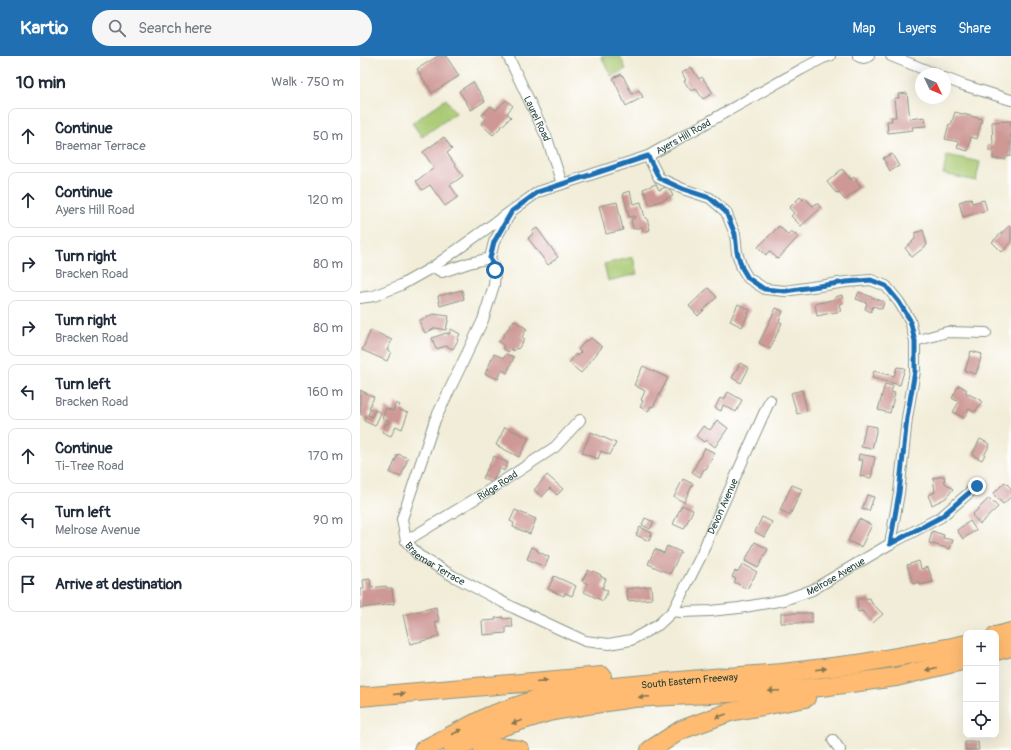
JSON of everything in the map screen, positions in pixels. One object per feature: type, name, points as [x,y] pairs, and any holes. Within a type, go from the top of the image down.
[{"type":"highway","points":[[999,635],[1011,632]]},
{"type":"highway","name":"South Eastern Freeway","points":[[423,750],[490,716],[537,699],[581,690],[782,673],[857,664],[963,645]]},
{"type":"highway","points":[[999,650],[1011,647]]},
{"type":"highway","name":"South Eastern Freeway","points":[[453,750],[500,727],[540,715],[626,699],[821,687],[896,677],[963,661]]},
{"type":"highway","points":[[360,697],[596,676],[712,678]]},
{"type":"highway","points":[[650,750],[681,730],[730,712],[834,693],[896,677]]},
{"type":"highway","points":[[483,750],[488,748],[510,747],[520,750]]},
{"type":"street","name":"Laurel Road","points":[[508,56],[546,138],[562,184]]},
{"type":"street","name":"Ayers Hill Road","points":[[360,298],[374,296],[401,285],[433,267],[538,192],[648,156],[802,69],[830,56]]},
{"type":"street","points":[[858,56],[865,58],[869,56]]},
{"type":"street","points":[[891,56],[921,68]]},
{"type":"street","points":[[951,80],[1011,100]]},
{"type":"street","points":[[648,156],[659,178],[683,189],[710,198],[726,212],[735,234],[737,252],[742,268],[748,278],[764,289],[785,291],[871,280],[886,286],[899,302],[910,320],[915,341],[915,371],[907,418],[899,493],[890,544]]},
{"type":"street","points":[[433,267],[442,272],[490,258],[494,242],[512,211]]},
{"type":"street","name":"Braemar Terrace","points":[[490,258],[495,270],[494,285],[483,320],[435,420],[402,519],[406,541],[418,555],[453,576],[514,608],[585,641],[609,644],[631,640],[658,625],[673,611]]},
{"type":"street","name":"Ayers Hill Road","points":[[360,291],[372,292],[389,290]]},
{"type":"street","points":[[915,341],[947,332],[986,334]]},
{"type":"street","name":"Devon Avenue","points":[[673,611],[701,556],[770,400]]},
{"type":"street","name":"Ridge Road","points":[[406,541],[488,491],[555,447],[580,420]]},
{"type":"street","name":"Melrose Avenue","points":[[673,611],[710,611],[739,608],[784,600],[812,590],[890,544],[941,517],[977,486]]},
{"type":"street","points":[[833,740],[840,750]]},
{"type":"green space","points":[[601,56],[620,56],[626,69],[611,76]]},
{"type":"green space","points":[[446,99],[456,113],[422,137],[412,123]]},
{"type":"green space","points":[[947,155],[980,162],[976,181],[943,174]]},
{"type":"green space","points":[[633,257],[637,274],[608,281],[604,264]]},
{"type":"building","points":[[438,56],[446,56],[459,76],[432,93],[417,69]]},
{"type":"building","points":[[691,67],[699,79],[702,77],[713,93],[703,99],[696,89],[691,91],[684,81],[686,80],[682,73]]},
{"type":"building","points":[[622,74],[632,94],[639,90],[643,97],[626,106],[613,78]]},
{"type":"building","points":[[473,82],[485,101],[471,110],[459,91]]},
{"type":"building","points":[[907,93],[910,119],[925,117],[926,126],[912,127],[913,130],[888,133],[887,121],[892,121],[891,117],[896,117],[894,98],[899,98],[898,94]]},
{"type":"building","points":[[506,100],[513,106],[507,113],[511,117],[493,135],[481,124],[486,119],[482,115],[491,106],[496,110]]},
{"type":"building","points":[[955,112],[982,119],[977,139],[971,137],[968,151],[957,148],[959,142],[945,139],[949,124],[951,125]]},
{"type":"building","points":[[1011,121],[1011,156],[1005,157],[1005,159],[993,159],[993,151],[989,151],[989,145],[993,145],[992,122]]},
{"type":"building","points":[[444,137],[452,149],[447,153],[463,176],[450,185],[458,197],[445,206],[430,185],[422,190],[416,181],[434,168],[423,152]]},
{"type":"building","points":[[892,154],[899,166],[890,171],[883,158]]},
{"type":"building","points":[[842,169],[851,180],[854,177],[861,187],[845,200],[838,192],[836,193],[827,182]]},
{"type":"building","points":[[656,184],[659,190],[668,186],[673,196],[650,205],[643,189]]},
{"type":"building","points":[[630,191],[633,204],[641,202],[650,230],[643,232],[642,227],[633,229],[631,219],[635,218],[635,216],[629,217],[623,193]]},
{"type":"building","points":[[800,197],[803,200],[805,198],[813,206],[817,203],[821,208],[801,226],[791,216],[794,213],[789,208]]},
{"type":"building","points":[[971,198],[972,203],[984,200],[987,210],[963,217],[959,202]]},
{"type":"building","points":[[617,202],[623,230],[606,234],[599,206]]},
{"type":"building","points":[[779,226],[788,235],[791,231],[798,237],[778,259],[769,251],[766,255],[758,247]]},
{"type":"building","points":[[1009,226],[1011,228],[1011,243],[1002,252],[992,242]]},
{"type":"building","points":[[537,228],[558,257],[548,265],[528,238],[534,233],[532,231]]},
{"type":"building","points":[[923,230],[927,245],[912,257],[905,248],[915,239],[915,233]]},
{"type":"building","points":[[708,288],[717,297],[698,316],[689,306]]},
{"type":"building","points":[[462,290],[464,299],[440,306],[438,296]]},
{"type":"building","points":[[859,292],[884,302],[882,309],[873,306],[871,312],[865,309],[867,303],[856,299]]},
{"type":"building","points":[[842,295],[843,303],[839,304],[841,311],[817,316],[815,304],[835,299],[835,297]]},
{"type":"building","points":[[738,304],[750,310],[742,327],[730,321]]},
{"type":"building","points":[[776,308],[783,311],[779,321],[782,323],[770,349],[759,343]]},
{"type":"building","points":[[433,314],[449,316],[446,330],[436,328],[425,333],[419,321]]},
{"type":"building","points":[[514,320],[527,329],[522,337],[525,339],[518,349],[516,348],[514,351],[511,349],[508,352],[502,348],[504,346],[499,342]]},
{"type":"building","points":[[451,329],[460,334],[453,349],[446,346],[436,349],[432,338],[446,333],[449,334]]},
{"type":"building","points":[[371,330],[392,340],[387,350],[391,352],[387,361],[362,350]]},
{"type":"building","points":[[591,338],[602,347],[581,373],[569,363],[576,354],[577,356],[581,352],[578,350],[586,340],[588,341]]},
{"type":"building","points":[[971,351],[982,354],[976,374],[965,371]]},
{"type":"building","points":[[494,354],[504,358],[506,354],[514,357],[507,373],[502,370],[498,379],[485,374]]},
{"type":"building","points":[[740,363],[749,368],[741,383],[732,378]]},
{"type":"building","points":[[643,366],[668,378],[653,407],[651,406],[648,411],[640,407],[645,391],[634,385]]},
{"type":"building","points":[[897,367],[905,368],[900,385],[872,378],[874,371],[894,376]]},
{"type":"building","points":[[885,384],[893,386],[891,392],[895,393],[890,413],[878,410]]},
{"type":"building","points":[[959,385],[967,390],[965,392],[982,401],[975,412],[969,409],[964,418],[953,412],[959,402],[952,398]]},
{"type":"building","points":[[360,390],[374,397],[369,408],[371,408],[368,415],[372,417],[375,410],[381,413],[375,426],[364,421],[366,417],[360,414]]},
{"type":"building","points":[[802,390],[807,411],[797,414],[791,393]]},
{"type":"building","points":[[728,392],[742,400],[736,412],[723,405],[721,411],[715,408],[720,398],[724,400]]},
{"type":"building","points":[[396,403],[400,405],[398,409],[408,413],[402,429],[396,426],[391,436],[382,432],[386,423],[388,424],[389,421],[382,418],[386,408],[393,411]]},
{"type":"building","points":[[717,420],[728,428],[715,447],[706,440],[704,442],[696,436],[703,426],[710,430]]},
{"type":"building","points":[[866,425],[877,427],[872,449],[861,447]]},
{"type":"building","points":[[505,427],[529,438],[519,457],[496,445]]},
{"type":"building","points":[[591,432],[616,443],[610,455],[601,451],[598,459],[582,453]]},
{"type":"building","points":[[980,439],[990,444],[982,460],[972,455]]},
{"type":"building","points":[[705,448],[715,453],[700,477],[692,472]]},
{"type":"building","points":[[398,454],[408,458],[401,477],[390,473]]},
{"type":"building","points":[[859,454],[875,457],[871,478],[860,476],[863,460],[858,460]]},
{"type":"building","points":[[494,456],[508,463],[504,471],[499,468],[492,483],[483,478]]},
{"type":"building","points":[[547,475],[563,489],[557,495],[550,488],[542,497],[534,490]]},
{"type":"building","points":[[944,476],[945,483],[953,489],[946,498],[932,505],[928,495],[935,492],[933,478]]},
{"type":"building","points":[[683,479],[693,484],[684,502],[674,497]]},
{"type":"building","points":[[1005,482],[1011,488],[1011,497],[1003,504],[993,494]]},
{"type":"building","points":[[792,485],[802,489],[790,515],[780,510]]},
{"type":"building","points":[[867,495],[874,497],[869,511],[862,509]]},
{"type":"building","points":[[989,498],[998,507],[980,524],[972,515]]},
{"type":"building","points":[[682,505],[693,510],[684,529],[673,524]]},
{"type":"building","points":[[515,510],[536,519],[530,534],[513,527],[514,523],[510,521]]},
{"type":"building","points":[[762,517],[772,522],[764,537],[755,532]]},
{"type":"building","points":[[645,518],[654,522],[650,529],[642,525]]},
{"type":"building","points":[[859,519],[872,525],[861,547],[848,541]]},
{"type":"building","points":[[970,521],[976,530],[963,539],[957,530]]},
{"type":"building","points":[[640,527],[652,533],[649,541],[636,535]]},
{"type":"building","points":[[932,531],[944,535],[943,538],[953,540],[950,549],[929,543]]},
{"type":"building","points":[[755,542],[768,549],[758,568],[745,561]]},
{"type":"building","points":[[667,546],[681,552],[670,574],[648,564],[655,549],[664,553]]},
{"type":"building","points":[[532,547],[549,557],[545,567],[527,559]]},
{"type":"building","points":[[919,561],[921,569],[928,567],[933,582],[920,585],[919,582],[913,584],[907,565]]},
{"type":"building","points":[[743,564],[757,572],[747,589],[734,582],[736,579],[732,577],[735,571],[738,572]]},
{"type":"building","points":[[588,570],[592,573],[593,571],[601,575],[600,576],[606,579],[602,588],[608,591],[603,601],[584,592],[588,584],[582,581]]},
{"type":"building","points":[[554,576],[576,586],[572,596],[565,593],[564,596],[548,589]]},
{"type":"building","points":[[370,579],[371,588],[386,586],[387,588],[392,588],[394,604],[360,608],[360,589],[364,589],[363,580]]},
{"type":"building","points":[[651,586],[652,599],[628,601],[626,589]]},
{"type":"building","points":[[870,598],[872,604],[883,614],[873,623],[862,611],[858,612],[857,599]]},
{"type":"building","points":[[436,607],[439,621],[435,622],[439,637],[410,644],[403,615]]},
{"type":"building","points":[[781,613],[812,613],[812,623],[781,623]]},
{"type":"building","points":[[503,617],[503,619],[511,618],[513,627],[506,627],[506,633],[483,635],[482,621],[496,620],[495,618]]},
{"type":"building","points":[[965,742],[978,742],[979,750],[965,750]]},
{"type":"route","points":[[495,270],[490,258],[494,242],[512,211],[538,192],[648,156],[659,178],[683,189],[710,198],[726,212],[735,234],[737,252],[742,268],[748,278],[764,289],[785,291],[871,280],[886,286],[899,302],[910,320],[915,341],[915,371],[907,418],[899,493],[890,544],[941,517],[977,486]]}]
